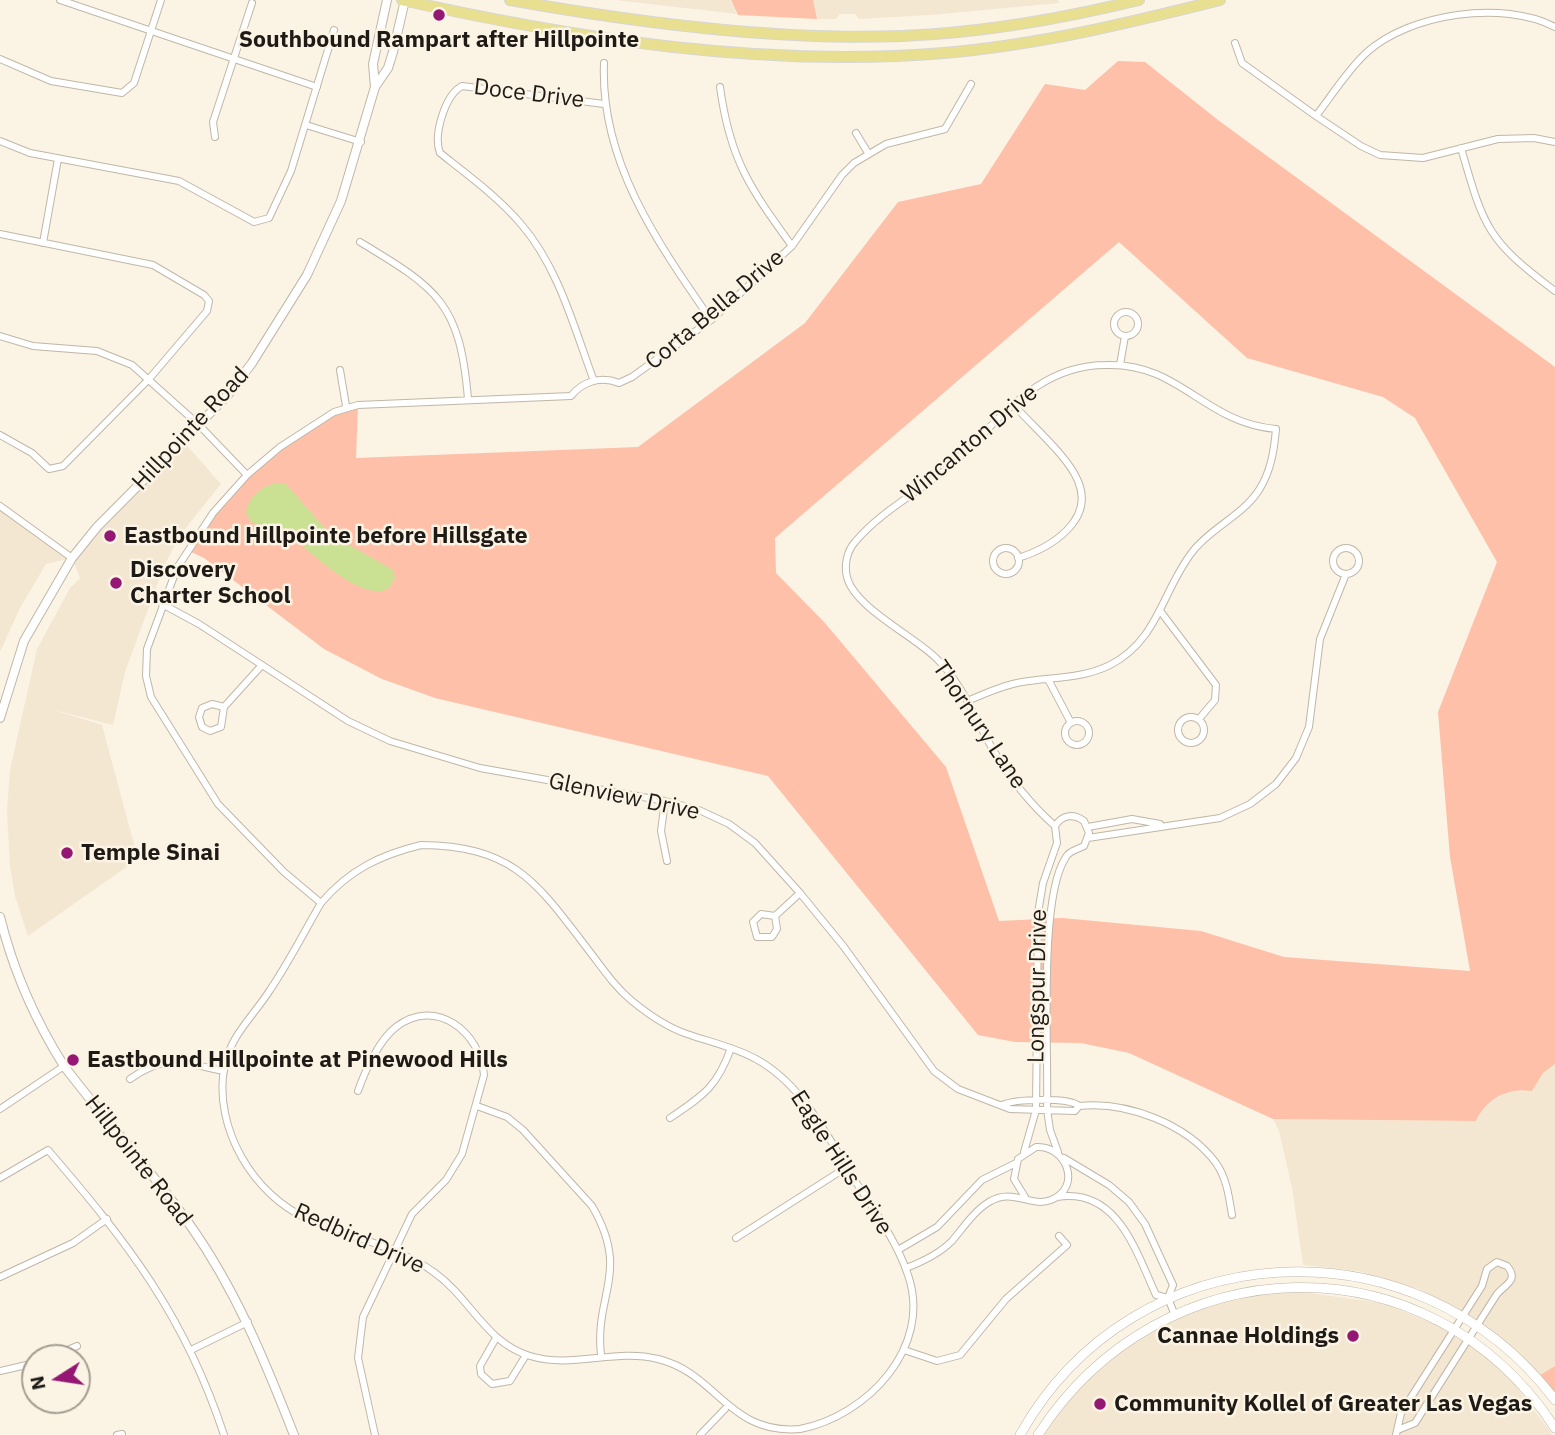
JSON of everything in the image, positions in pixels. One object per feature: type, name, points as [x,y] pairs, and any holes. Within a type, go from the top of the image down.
[{"type":"main road","points":[[404,0],[491,19],[670,46],[760,54],[900,56],[1053,39],[1220,0]]},
{"type":"main road","points":[[510,0],[592,15],[713,28],[900,36],[1048,19],[1139,0]]},
{"type":"main road","points":[[900,36],[900,56]]},
{"type":"main road","points":[[1020,1435],[1045,1397],[1082,1356],[1125,1322],[1168,1298],[1247,1275],[1321,1272],[1368,1279],[1402,1288],[1478,1326],[1522,1362],[1555,1400]]},
{"type":"main road","points":[[1038,1435],[1062,1401],[1094,1366],[1129,1338],[1174,1313],[1235,1294],[1308,1287],[1379,1297],[1415,1310],[1454,1329],[1515,1377],[1555,1428]]},
{"type":"street","points":[[0,60],[51,81],[122,93],[128,91],[134,83],[161,0]]},
{"type":"street","name":"Hillpointe Road","points":[[0,718],[24,641],[72,558],[97,527],[199,425],[253,363],[307,275],[341,201],[361,142],[375,87],[373,64],[387,0]]},
{"type":"street","name":"Hillpointe Road","points":[[375,87],[388,68],[404,0]]},
{"type":"street","points":[[65,1],[317,87]]},
{"type":"street","points":[[215,137],[213,122],[252,3]]},
{"type":"street","points":[[1316,117],[1365,53],[1398,32],[1478,12],[1511,12],[1542,20],[1555,27]]},
{"type":"street","points":[[0,141],[30,153],[179,181],[254,222],[263,221],[269,218],[290,171],[334,30]]},
{"type":"street","points":[[1235,43],[1242,63],[1361,146],[1391,157],[1423,158],[1498,139],[1534,138],[1555,142]]},
{"type":"street","points":[[604,63],[604,104],[614,147],[635,202],[664,253],[711,320]]},
{"type":"street","name":"Corta Bella Drive","points":[[321,903],[284,872],[218,804],[160,716],[151,697],[146,676],[147,649],[162,604],[187,550],[212,513],[247,475],[309,426],[346,407],[571,396],[579,386],[594,381],[606,378],[619,383],[632,377],[711,320],[792,246],[842,175],[868,153],[886,145],[945,129],[971,84]]},
{"type":"street","name":"Doce Drive","points":[[594,381],[554,276],[539,247],[499,201],[438,149],[437,142],[448,99],[462,86],[604,104]]},
{"type":"street","points":[[720,87],[725,119],[739,166],[753,192],[792,246]]},
{"type":"street","points":[[306,125],[361,142]]},
{"type":"street","points":[[856,132],[868,153]]},
{"type":"street","points":[[1461,148],[1477,204],[1493,237],[1519,264],[1555,291]]},
{"type":"street","points":[[43,243],[58,159]]},
{"type":"street","points":[[0,234],[153,264],[204,295],[209,301],[206,310],[149,379],[56,470],[49,470],[32,453],[0,435]]},
{"type":"street","points":[[360,242],[415,275],[444,304],[462,344],[468,399]]},
{"type":"street","points":[[1128,312],[1136,316],[1139,326],[1134,334],[1125,336],[1116,332],[1114,322],[1119,314],[1128,312]]},
{"type":"street","points":[[0,336],[33,345],[97,351],[132,365],[199,425],[247,475]]},
{"type":"street","points":[[1120,365],[1125,336]]},
{"type":"street","name":"Wincanton Drive","points":[[846,568],[848,554],[855,541],[903,498],[945,470],[1035,387],[1063,373],[1093,366],[1120,365],[1167,378],[1235,421],[1276,429],[1272,460],[1257,494],[1192,552],[1161,612]]},
{"type":"street","points":[[340,370],[346,407]]},
{"type":"street","points":[[1014,405],[1071,470],[1081,496],[1076,518],[1059,538],[1045,548],[1018,558]]},
{"type":"street","points":[[0,506],[72,558]]},
{"type":"street","points":[[1055,826],[1062,818],[1072,816],[1081,819],[1088,827],[1088,838],[1165,825],[1204,823],[1236,812],[1264,795],[1287,771],[1309,727],[1320,639],[1346,574],[1355,571],[1359,562],[1356,552],[1347,548],[1338,552],[1334,561],[1337,570],[1346,574]]},
{"type":"street","points":[[1002,549],[1012,550],[1018,558],[1017,568],[1010,574],[1000,573],[994,565],[995,555],[1002,549]]},
{"type":"street","name":"Thornury Lane","points":[[846,568],[848,582],[859,597],[936,658],[957,683],[1013,779],[1055,826]]},
{"type":"street","name":"Glenview Drive","points":[[162,604],[348,721],[390,741],[481,768],[665,801],[699,810],[729,824],[755,843],[800,893],[844,947],[934,1071],[958,1088],[1010,1110],[1075,1111],[1079,1106]]},
{"type":"street","points":[[967,701],[1008,685],[1090,673],[1114,663],[1145,637],[1161,612],[1216,685],[1215,700],[1199,719]]},
{"type":"street","points":[[224,707],[212,704],[202,708],[199,717],[202,726],[210,731],[221,727],[224,707],[262,665]]},
{"type":"street","points":[[1048,679],[1071,723]]},
{"type":"street","points":[[1189,717],[1199,719],[1204,728],[1202,737],[1194,743],[1184,741],[1178,732],[1180,722],[1189,717]]},
{"type":"street","points":[[665,801],[661,831],[667,861]]},
{"type":"street","points":[[1088,827],[1132,819],[1165,825]]},
{"type":"street","name":"Longspur Drive","points":[[1024,1152],[1036,1110],[1038,913],[1043,883],[1057,843],[1055,826]]},
{"type":"street","name":"Longspur Drive","points":[[1060,1155],[1050,1130],[1047,1110],[1050,910],[1065,858],[1071,851],[1084,846],[1088,838]]},
{"type":"street","name":"Eagle Hills Drive","points":[[321,903],[357,869],[389,853],[421,845],[456,846],[486,853],[515,867],[543,890],[628,998],[681,1033],[731,1048],[766,1065],[793,1088],[847,1167],[898,1250],[906,1268],[913,1304],[904,1350]]},
{"type":"street","points":[[775,916],[800,893]]},
{"type":"street","name":"Redbird Drive","points":[[321,903],[268,994],[236,1036],[224,1071],[224,1108],[233,1142],[246,1164],[273,1197],[311,1220],[348,1231],[433,1271],[457,1293],[485,1329],[526,1355],[550,1361],[573,1361],[601,1355],[633,1353],[666,1360],[693,1375],[725,1409],[759,1428],[779,1431],[818,1424],[870,1395],[890,1374],[904,1350]]},
{"type":"street","points":[[761,914],[775,916],[778,929],[772,937],[757,937],[753,922],[761,914]]},
{"type":"street","name":"Hillpointe Road","points":[[0,917],[22,987],[64,1066],[191,1226],[248,1322],[294,1435]]},
{"type":"street","points":[[358,1091],[388,1035],[407,1020],[431,1016],[455,1023],[473,1040],[479,1050],[484,1075],[462,1154],[446,1180],[412,1214],[392,1251],[363,1317],[358,1358],[375,1435]]},
{"type":"street","points":[[670,1118],[709,1091],[721,1077],[731,1048]]},
{"type":"street","points":[[130,1079],[156,1062],[172,1061],[224,1071]]},
{"type":"street","points":[[0,1109],[64,1066]]},
{"type":"street","name":"Glenview Drive","points":[[1002,1105],[1011,1101],[1075,1102],[1079,1106],[1137,1111],[1183,1132],[1216,1163],[1226,1183],[1232,1215]]},
{"type":"street","points":[[477,1106],[507,1117],[523,1130],[592,1206],[601,1221],[611,1259],[611,1279],[599,1337],[601,1355]]},
{"type":"street","points":[[898,1250],[937,1227],[982,1180],[1016,1163],[1024,1152],[1040,1146],[1060,1155],[1108,1185],[1138,1213],[1173,1285],[1168,1298],[1174,1313]]},
{"type":"street","points":[[0,1178],[48,1150],[136,1257],[191,1350],[224,1435]]},
{"type":"street","points":[[1056,1197],[1068,1181],[1067,1166],[1060,1155]]},
{"type":"street","points":[[1016,1163],[1014,1179],[1025,1197]]},
{"type":"street","points":[[736,1238],[847,1167]]},
{"type":"street","points":[[906,1268],[944,1248],[987,1202],[1004,1196],[1025,1197],[1041,1202],[1056,1197],[1087,1197],[1114,1216],[1132,1242],[1156,1295],[1168,1298]]},
{"type":"street","points":[[0,1277],[48,1256],[107,1219]]},
{"type":"street","points":[[904,1350],[937,1361],[960,1355],[1006,1299],[1067,1245],[1059,1236]]},
{"type":"street","points":[[1497,1262],[1505,1264],[1512,1272],[1512,1280],[1497,1294],[1415,1423],[1398,1432],[1401,1413],[1482,1286],[1488,1267],[1497,1262]]},
{"type":"street","points":[[191,1350],[248,1322]]},
{"type":"street","points":[[496,1338],[480,1366],[481,1374],[492,1384],[510,1381],[526,1355]]},
{"type":"street","points":[[0,1371],[21,1366]]},
{"type":"street","name":"Hillpointe Road","points":[[282,1403],[289,1435]]},
{"type":"street","points":[[700,1435],[725,1409]]},
{"type":"shaded area","points":[[615,0],[730,0],[737,14],[641,3]]},
{"type":"shaded area","points":[[731,0],[813,0],[817,19],[738,15]]},
{"type":"shaded area","points":[[813,0],[1058,0],[1059,3],[931,15],[859,19],[855,14],[840,14],[836,19],[817,19]]},
{"type":"shaded area","points":[[1118,61],[1145,62],[1218,120],[1555,367],[1555,1064],[1543,1073],[1532,1091],[1514,1091],[1498,1096],[1486,1106],[1476,1121],[1273,1119],[1129,1053],[1081,1043],[1015,1042],[978,1035],[768,776],[435,698],[382,679],[324,649],[204,558],[187,550],[247,475],[334,412],[358,405],[356,458],[638,447],[805,323],[898,202],[981,184],[1045,84],[1085,90]],"holes":[[[1119,242],[1247,358],[1383,397],[1415,418],[1497,562],[1438,712],[1450,857],[1470,971],[1284,957],[1201,931],[1062,918],[999,921],[946,767],[825,623],[776,573],[775,538]]]},
{"type":"shaded area","points":[[183,441],[221,484],[180,535],[164,566],[125,672],[113,725],[50,709],[102,725],[138,859],[28,936],[15,896],[10,866],[7,811],[10,770],[37,649],[70,588],[80,578],[72,558],[46,564],[20,608],[0,652],[0,506],[73,558]]},
{"type":"shaded area","points":[[285,483],[330,534],[393,570],[395,578],[388,589],[375,591],[345,579],[278,523],[260,525],[251,522],[246,512],[250,501],[265,487]]},
{"type":"shaded area","points":[[1555,1064],[1555,1366],[1540,1375],[1501,1338],[1475,1319],[1419,1289],[1358,1271],[1303,1265],[1292,1188],[1279,1131],[1273,1119],[1476,1121],[1488,1102],[1506,1092],[1532,1091],[1543,1073]]},
{"type":"shaded area","points":[[1295,1291],[1382,1303],[1437,1325],[1486,1356],[1508,1376],[1553,1435],[1042,1435],[1084,1379],[1153,1325],[1237,1297]]},
{"type":"shaded area","points":[[1555,1366],[1555,1393],[1540,1375]]},
{"type":"place","name":"Southbound Rampart after Hillpointe","points":[[439,15]]},
{"type":"place","name":"Eastbound Hillpointe before Hillsgate","points":[[110,536]]},
{"type":"place","name":"Discovery Charter School","points":[[116,583]]},
{"type":"place","name":"Temple Sinai","points":[[67,853]]},
{"type":"place","name":"Eastbound Hillpointe at Pinewood Hills","points":[[73,1060]]},
{"type":"place","name":"Cannae Holdings","points":[[1353,1336]]},
{"type":"place","name":"Community Kollel of Greater Las Vegas","points":[[1100,1404]]}]
